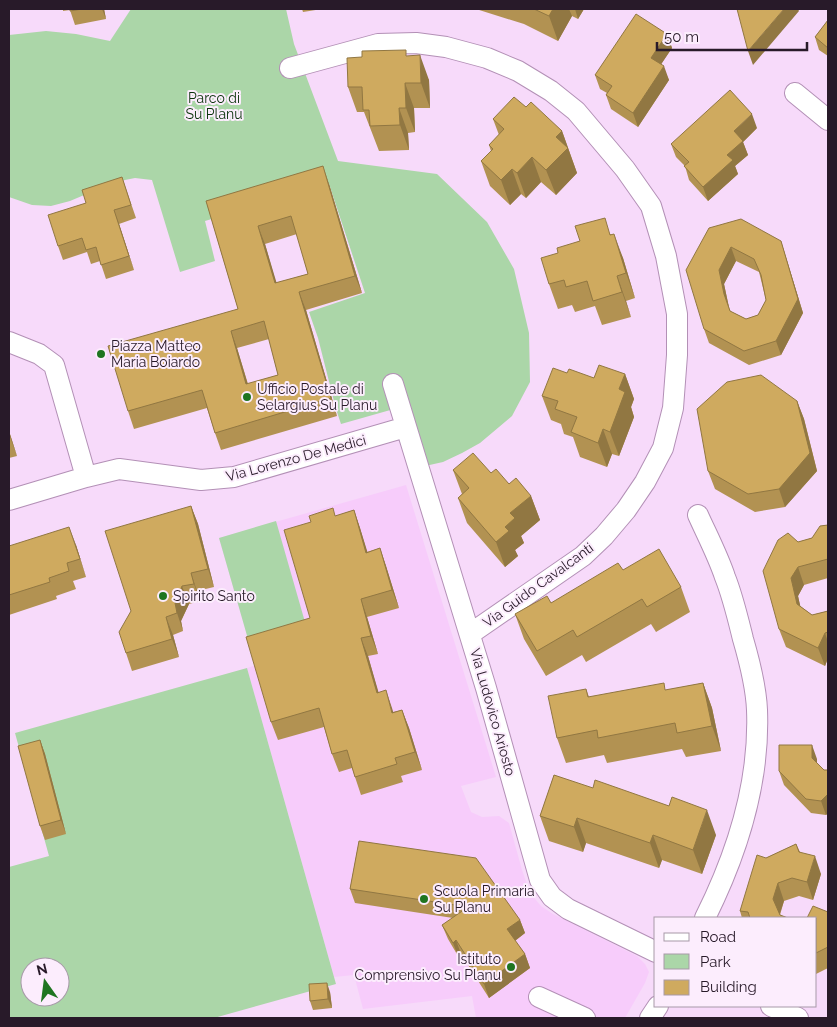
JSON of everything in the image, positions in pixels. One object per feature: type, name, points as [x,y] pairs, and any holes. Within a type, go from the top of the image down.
[{"type":"street","name":"Via Guido Cavalcanti","points":[[290,68],[378,44],[416,43],[446,47],[487,58],[518,71],[551,91],[576,111],[625,170],[651,206],[666,256],[677,314],[677,355],[673,408],[663,448],[645,482],[626,510],[604,536],[583,556],[470,634]]},
{"type":"street","points":[[795,93],[828,120]]},
{"type":"street","points":[[9,342],[39,354],[54,365],[86,477]]},
{"type":"street","name":"Via Ludovico Ariosto","points":[[393,384],[470,634],[540,880],[552,897],[568,909],[654,951]]},
{"type":"street","name":"Via Lorenzo De Medici","points":[[9,500],[119,469],[202,480],[234,477],[406,427]]},
{"type":"street","points":[[698,515],[726,579],[752,672],[757,710],[756,752],[750,798],[737,842],[720,888],[706,917]]},
{"type":"street","points":[[539,997],[585,1018]]},
{"type":"street","points":[[650,1018],[657,1007]]},
{"type":"street","points":[[773,1007],[798,1018]]},
{"type":"shaded area","points":[[406,485],[496,777],[461,786],[471,812],[482,817],[499,816],[509,823],[530,893],[541,906],[553,914],[637,956],[645,964],[649,972],[645,983],[625,1018],[476,1018],[472,996],[363,1009],[354,975],[334,977],[247,668],[256,665],[219,538]]},
{"type":"green space","name":"Parco di Su Planu","points":[[131,9],[286,9],[294,44],[338,161],[437,174],[487,222],[514,269],[529,333],[530,382],[512,416],[480,443],[443,462],[425,466],[408,405],[341,424],[318,338],[309,312],[365,293],[329,184],[205,221],[215,261],[180,272],[152,180],[135,178],[115,182],[70,201],[51,206],[32,205],[9,197],[9,35],[46,31],[76,34],[110,41]]},
{"type":"green space","points":[[276,521],[309,636],[252,653],[219,538]]},
{"type":"green space","points":[[247,668],[336,984],[214,1018],[9,1018],[9,867],[49,856],[15,733]]},
{"type":"building","points":[[534,9],[553,9],[549,16]]},
{"type":"building","points":[[737,9],[784,9],[748,51]]},
{"type":"building","points":[[636,14],[667,34],[651,58],[664,66],[633,113],[606,95],[612,86],[595,75]]},
{"type":"building","points":[[828,20],[828,48],[815,37]]},
{"type":"building","points":[[406,50],[406,56],[420,55],[421,83],[405,83],[406,108],[399,108],[400,125],[370,126],[369,110],[363,110],[362,87],[348,87],[347,58],[362,57],[362,51]]},
{"type":"building","points":[[730,90],[752,114],[734,131],[743,141],[727,155],[733,160],[703,187],[684,166],[689,162],[671,144]]},
{"type":"building","points":[[514,97],[526,107],[531,102],[562,131],[556,137],[568,148],[546,170],[532,157],[517,173],[512,169],[501,180],[481,161],[493,149],[489,145],[504,129],[493,119]]},
{"type":"building","points":[[323,166],[355,276],[299,292],[331,398],[215,433],[202,390],[128,411],[108,346],[238,309],[206,201]],"holes":[[[291,216],[308,274],[275,283],[258,226]],[[264,321],[278,375],[246,384],[231,331]]]},
{"type":"building","points":[[122,177],[131,205],[114,210],[129,256],[101,265],[96,247],[86,250],[82,238],[58,246],[48,215],[86,203],[82,190]]},
{"type":"building","points":[[605,218],[610,235],[614,234],[626,273],[617,276],[622,292],[593,301],[587,281],[566,287],[564,280],[549,284],[541,258],[558,253],[557,248],[580,241],[575,226]]},
{"type":"building","points":[[741,219],[781,241],[798,299],[776,341],[744,351],[704,329],[686,270],[709,228]],"holes":[[[731,247],[754,259],[761,275],[766,300],[758,315],[746,319],[730,311],[719,270]]]},
{"type":"building","points":[[599,365],[625,374],[619,389],[625,392],[610,432],[603,429],[598,443],[571,432],[577,417],[555,409],[558,401],[542,396],[553,368],[567,373],[569,369],[594,378]]},
{"type":"building","points":[[761,375],[797,401],[810,453],[779,489],[748,494],[708,471],[697,409],[727,382]]},
{"type":"building","points":[[473,453],[491,473],[496,469],[509,484],[516,478],[531,496],[510,513],[515,518],[505,527],[509,531],[496,542],[458,498],[469,488],[453,470]]},
{"type":"building","name":"Spirito Santo","points":[[191,506],[208,569],[191,573],[194,584],[182,586],[175,603],[177,613],[166,617],[172,639],[126,653],[119,632],[131,611],[105,531]]},
{"type":"building","points":[[333,508],[335,516],[354,510],[366,553],[380,548],[392,590],[361,599],[371,636],[361,638],[377,693],[386,690],[392,713],[402,710],[415,752],[395,758],[397,764],[355,777],[347,750],[332,754],[319,708],[271,722],[246,637],[310,618],[284,530],[311,522],[309,516]]},
{"type":"building","points":[[828,525],[828,559],[798,567],[791,578],[797,604],[812,615],[828,611],[828,632],[825,633],[818,648],[779,629],[763,571],[778,540],[788,533],[798,542],[812,538],[820,526]]},
{"type":"building","points":[[69,527],[80,559],[67,563],[69,571],[49,578],[50,582],[9,595],[9,546]]},
{"type":"building","points":[[659,549],[681,587],[647,607],[642,599],[577,637],[573,630],[537,651],[515,614],[547,596],[551,603],[618,563],[623,570]]},
{"type":"building","points":[[664,683],[665,690],[703,683],[712,726],[677,733],[675,723],[598,738],[597,730],[557,738],[548,696],[586,689],[588,697]]},
{"type":"building","points":[[40,740],[61,820],[40,826],[18,746]]},
{"type":"building","points":[[779,745],[812,745],[812,758],[824,770],[828,770],[828,794],[821,801],[806,799],[779,771]]},
{"type":"building","points":[[554,775],[593,788],[595,780],[669,806],[672,797],[707,810],[693,850],[653,835],[650,843],[577,818],[574,827],[540,816]]},
{"type":"building","points":[[359,841],[476,858],[520,920],[507,929],[525,954],[484,984],[456,940],[453,943],[442,925],[468,907],[350,889]]},
{"type":"building","points":[[796,844],[799,852],[815,856],[807,882],[792,878],[778,883],[773,899],[780,915],[785,917],[750,917],[748,912],[740,911],[757,855],[766,858]]},
{"type":"building","points":[[813,906],[828,912],[828,947],[817,952],[817,917],[808,917]]},
{"type":"building","points":[[327,983],[328,999],[310,1001],[309,984]]},
{"type":"place","name":"Piazza Matteo Maria Boiardo","points":[[101,354]]},
{"type":"place","name":"Ufficio Postale di Selargius Su Planu","points":[[247,397]]},
{"type":"place","name":"Spirito Santo","points":[[163,596]]},
{"type":"place","name":"Scuola Primaria Su Planu","points":[[424,899]]},
{"type":"place","name":"Istituto Comprensivo Su Planu","points":[[511,967]]}]
